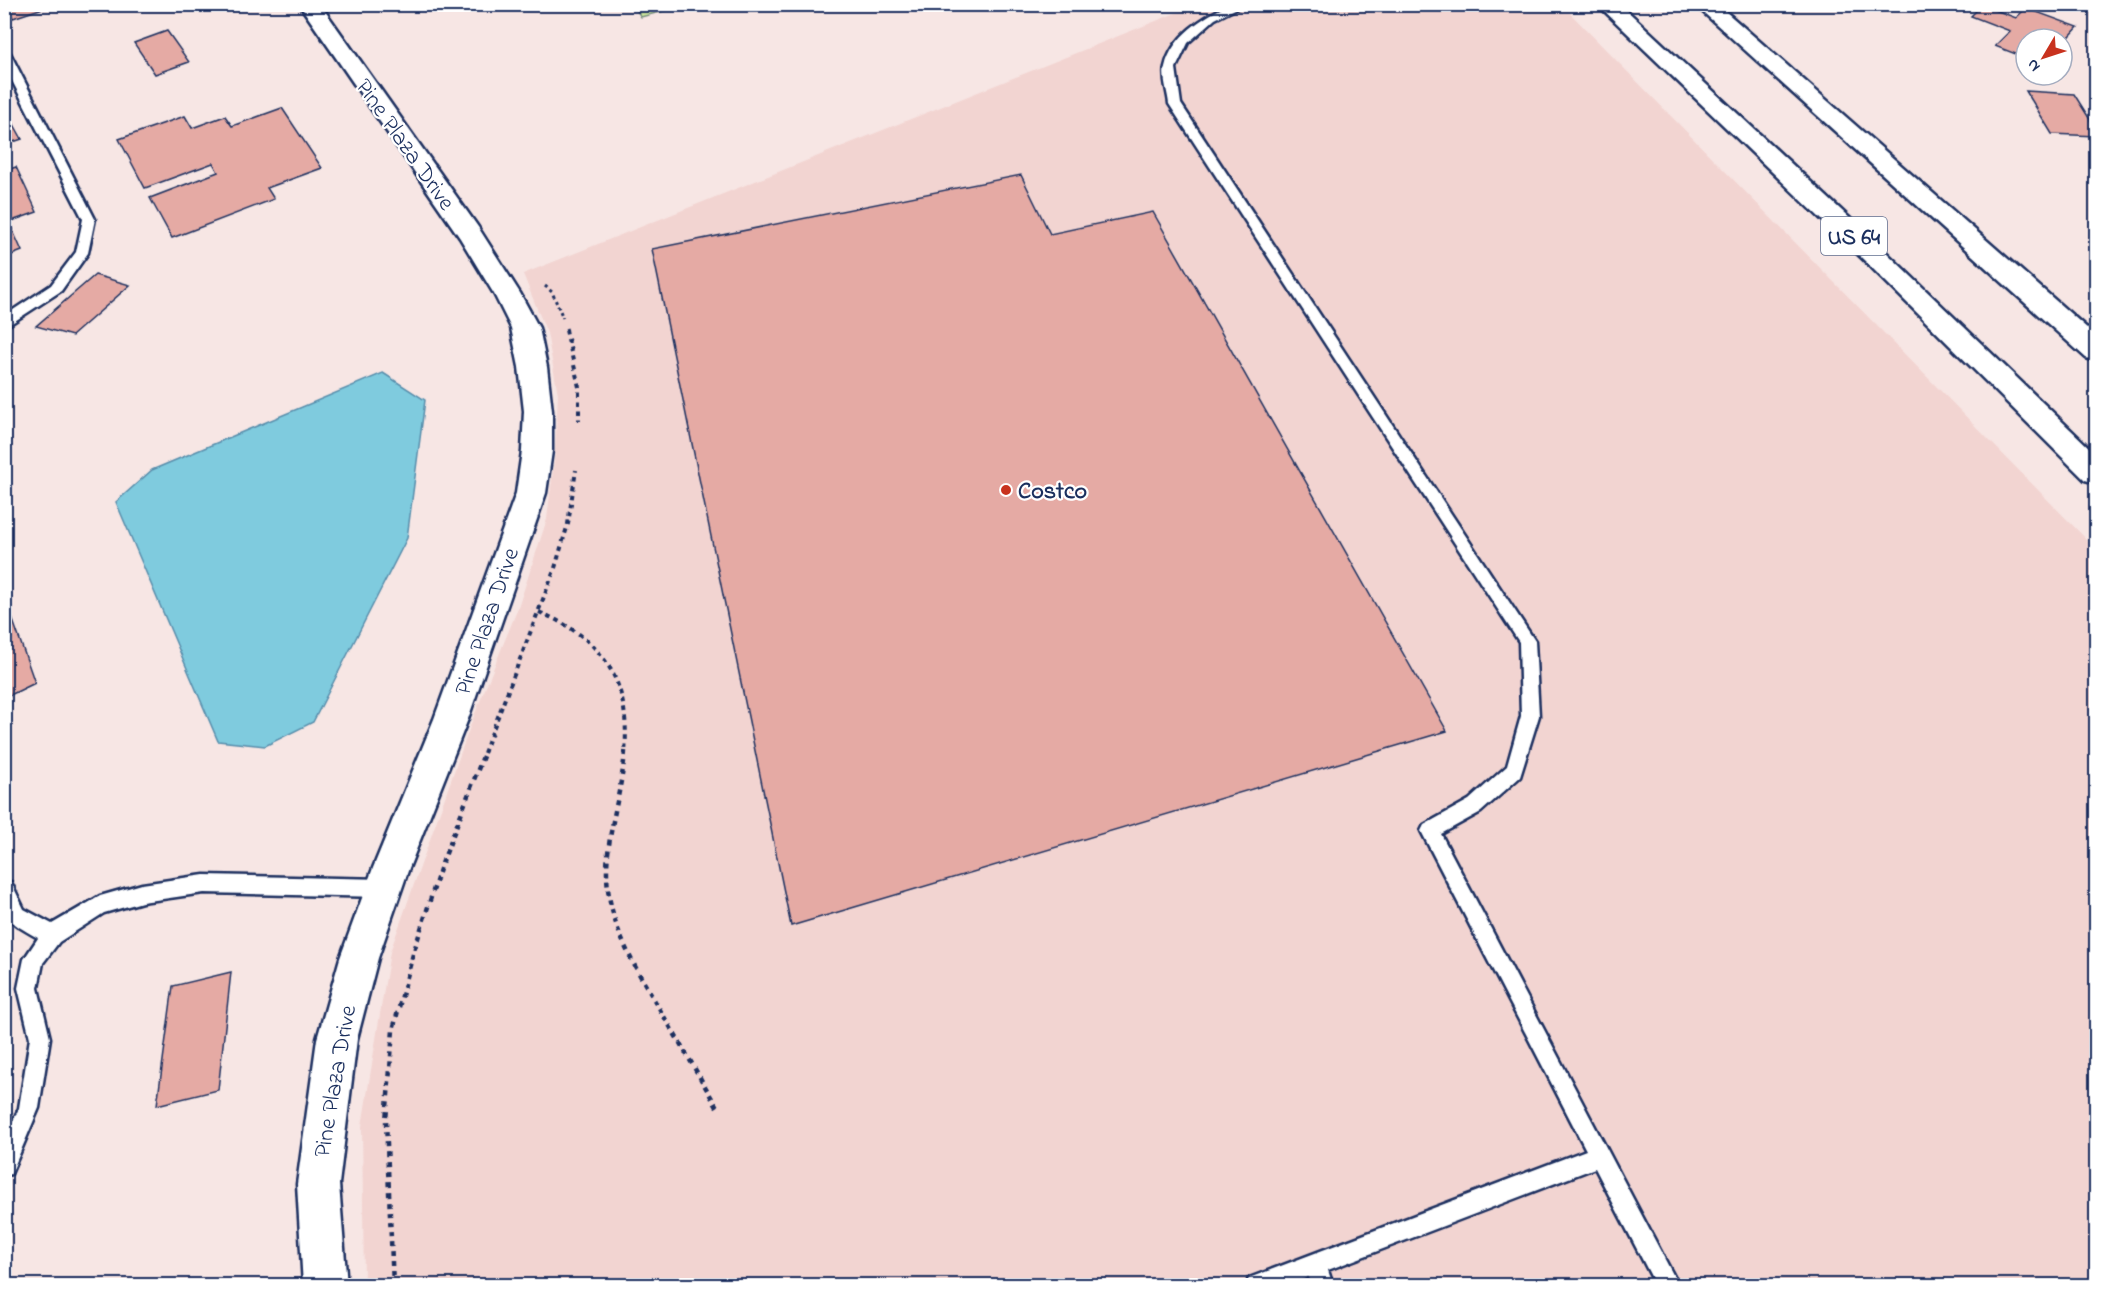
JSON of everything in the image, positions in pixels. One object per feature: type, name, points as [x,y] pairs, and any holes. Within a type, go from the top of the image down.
[{"type":"main road","name":"Pine Plaza Drive","points":[[309,4],[469,233],[507,293],[525,327],[538,411],[537,451],[531,493],[452,719],[384,888],[359,958],[337,1039],[318,1184],[326,1286]]},
{"type":"main road","name":"US 64","points":[[1607,4],[1876,257],[2097,472]]},
{"type":"main road","points":[[1704,4],[2097,351]]},
{"type":"lane","points":[[1240,4],[1212,17],[1183,41],[1170,68],[1174,104],[1527,641],[1530,717],[1514,771],[1475,806],[1430,831],[1668,1286]]},
{"type":"lane","points":[[4,53],[89,219],[82,254],[57,288],[4,323]]},
{"type":"lane","points":[[4,1167],[29,1108],[40,1038],[28,988],[34,959],[52,935],[100,905],[142,893],[204,884],[384,888]]},
{"type":"lane","points":[[4,888],[17,916],[52,935]]},
{"type":"lane","points":[[1257,1286],[1600,1155]]},
{"type":"lane","points":[[1315,1264],[1322,1286]]},
{"type":"path","points":[[507,293],[539,284],[552,292],[572,348],[579,387],[579,430]]},
{"type":"path","points":[[393,1286],[386,1121],[393,1029],[413,954],[440,869],[539,612],[568,524],[576,466]]},
{"type":"path","points":[[539,612],[571,624],[587,636],[601,650],[620,689],[625,711],[624,765],[606,869],[609,900],[629,960],[717,1107]]},
{"type":"shaded area","points":[[1196,5],[1562,5],[2096,549],[2096,1285],[364,1286],[362,1126],[390,952],[472,721],[518,608],[547,519],[555,454],[558,394],[547,333],[523,274]]},
{"type":"green space","points":[[633,5],[687,5],[641,17]]},
{"type":"water","points":[[383,373],[425,400],[407,538],[313,722],[265,746],[218,741],[116,502],[152,470]]},
{"type":"building","points":[[6,4],[55,4],[13,18]]},
{"type":"building","points":[[1982,5],[2016,18],[2026,8],[2078,27],[2074,32],[2074,27],[2014,27],[2014,53],[1995,46],[2010,31],[1971,16]]},
{"type":"building","points":[[167,31],[189,62],[155,74],[134,43]]},
{"type":"building","points":[[2026,91],[2074,94],[2096,129],[2096,136],[2052,134]]},
{"type":"building","points":[[282,108],[322,168],[267,188],[274,199],[172,238],[150,198],[218,172],[213,163],[145,188],[119,139],[185,116],[192,128],[225,116],[232,126]]},
{"type":"building","points":[[4,110],[22,139],[4,145]]},
{"type":"building","points":[[16,167],[37,212],[9,222],[22,251],[4,258],[4,171]]},
{"type":"building","name":"Costco","points":[[1021,175],[1050,234],[1153,212],[1447,731],[791,926],[652,249]]},
{"type":"building","points":[[95,275],[130,285],[72,336],[36,326]]},
{"type":"building","points":[[4,595],[35,683],[4,698]]},
{"type":"building","points":[[231,972],[218,1090],[157,1105],[173,986]]},
{"type":"place","name":"Costco","points":[[1006,490]]}]
